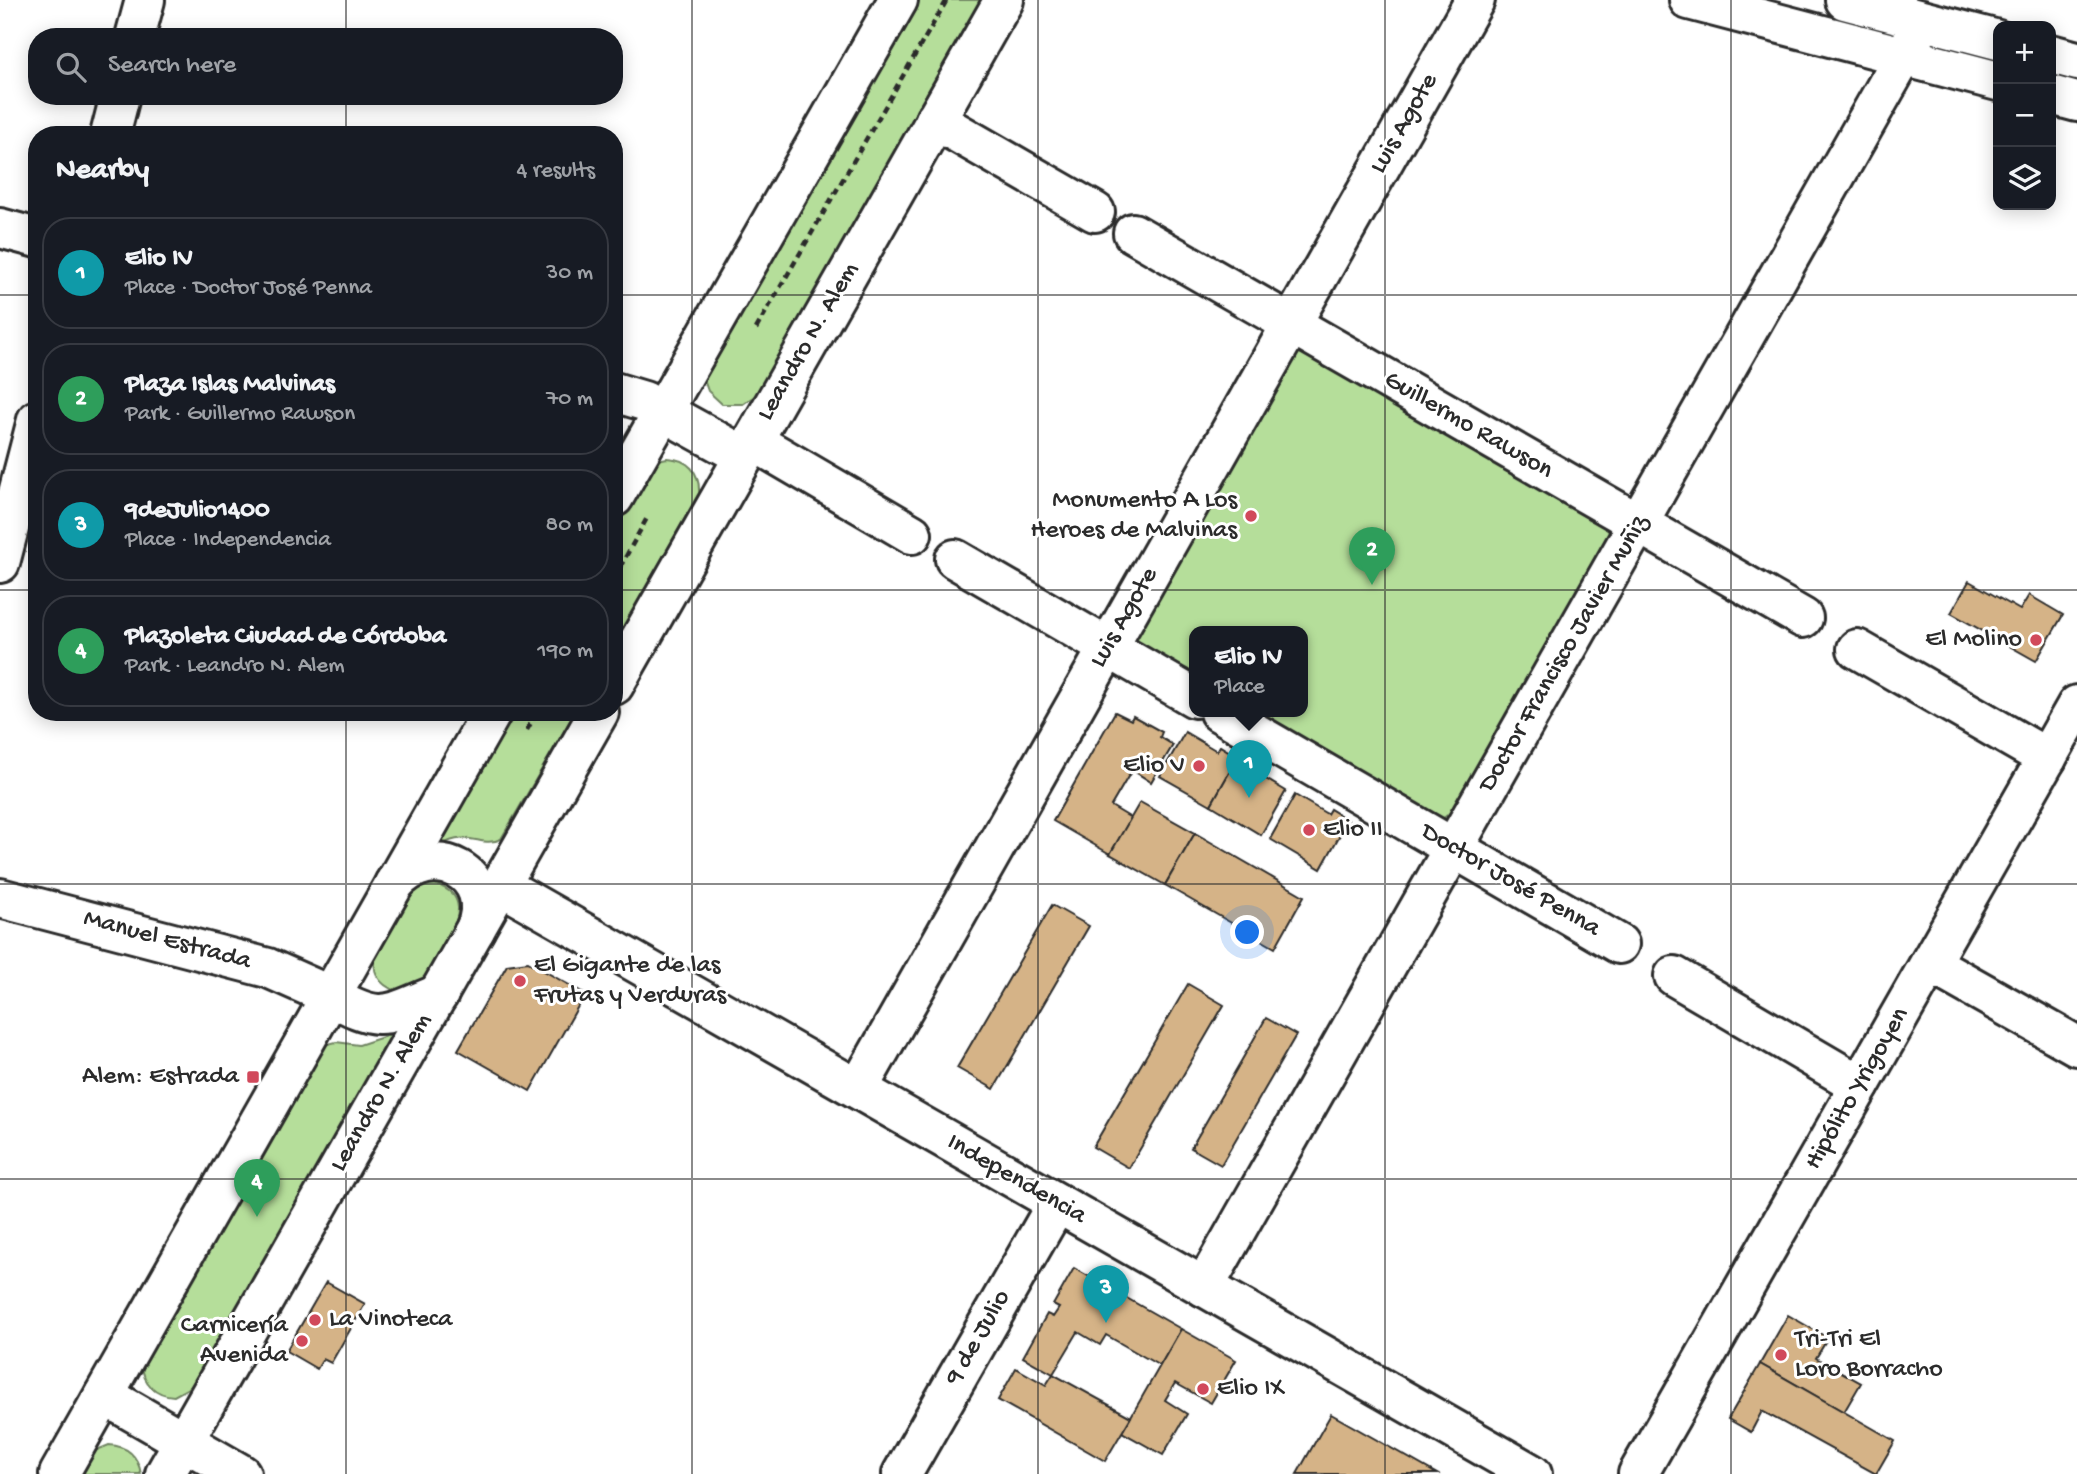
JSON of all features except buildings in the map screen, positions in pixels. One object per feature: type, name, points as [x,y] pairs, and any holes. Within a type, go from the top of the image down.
[{"type":"street","points":[[137,28],[145,0]]},
{"type":"street","points":[[623,481],[898,0]]},
{"type":"street","name":"Leandro N. Alem","points":[[623,669],[1004,0]]},
{"type":"street","name":"Luis Agote","points":[[858,1089],[1475,0]]},
{"type":"street","points":[[1689,0],[1993,80]]},
{"type":"street","points":[[1845,0],[1993,39]]},
{"type":"street","name":"Doctor Francisco Javier Muñiz","points":[[1204,1287],[1924,20]]},
{"type":"street","points":[[2056,55],[2077,61]]},
{"type":"street","points":[[2056,96],[2077,102]]},
{"type":"street","points":[[112,126],[118,105]]},
{"type":"street","points":[[935,120],[1095,212]]},
{"type":"street","points":[[0,228],[28,236]]},
{"type":"street","name":"Guillermo Rawson","points":[[1133,233],[1803,618]]},
{"type":"street","points":[[623,395],[749,449],[912,534]]},
{"type":"street","points":[[0,563],[28,455]]},
{"type":"street","points":[[955,559],[1189,695]]},
{"type":"street","points":[[1857,649],[2047,758]]},
{"type":"street","name":"Hipólito Yrigoyen","points":[[1638,1474],[2077,705]]},
{"type":"street","name":"Doctor José Penna","points":[[1229,717],[1619,944]]},
{"type":"street","points":[[59,1474],[487,721]]},
{"type":"street","name":"Leandro N. Alem","points":[[165,1474],[594,721]]},
{"type":"street","points":[[394,885],[403,873],[422,863],[444,863],[458,869],[473,884],[479,897],[479,918],[474,932]]},
{"type":"street","name":"Independencia","points":[[500,885],[1532,1474]]},
{"type":"street","name":"Manuel Estrada","points":[[0,898],[268,968],[372,1016],[399,1010],[439,994]]},
{"type":"street","points":[[1930,962],[2077,1046]]},
{"type":"street","points":[[1674,976],[1860,1085]]},
{"type":"street","name":"9 de Julio","points":[[902,1474],[1057,1203]]},
{"type":"street","points":[[104,1395],[241,1474]]},
{"type":"path","points":[[751,337],[947,0]]},
{"type":"green space","points":[[914,0],[985,0],[756,395],[743,404],[722,404],[708,391],[703,377]]},
{"type":"green space","points":[[1303,351],[1607,527],[1609,533],[1450,813],[1442,819],[1264,717],[1308,717],[1308,626],[1189,626],[1189,673],[1135,638],[1296,354]]},
{"type":"green space","points":[[667,458],[687,464],[695,473],[699,493],[623,628],[623,511],[645,473],[658,460]]},
{"type":"green space","points":[[504,721],[570,721],[501,839],[487,842],[459,839],[439,846],[436,841]]},
{"type":"green space","points":[[434,884],[455,897],[458,906],[454,926],[423,981],[398,992],[385,985],[377,976],[377,951],[406,900],[423,886]]},
{"type":"green space","points":[[393,1036],[194,1385],[174,1396],[151,1387],[142,1365],[324,1045],[336,1042],[359,1045]]},
{"type":"green space","points":[[109,1445],[122,1447],[131,1453],[141,1474],[78,1474],[92,1452]]},
{"type":"place","name":"Monumento A Los Heroes de Malvinas","points":[[1251,516]]},
{"type":"place","name":"Plaza Islas Malvinas","points":[[1372,585]]},
{"type":"place","name":"El Molino","points":[[2036,640]]},
{"type":"place","name":"Elio V","points":[[1199,766]]},
{"type":"place","name":"Elio IV","points":[[1249,798]]},
{"type":"place","name":"Elio II","points":[[1309,830]]},
{"type":"place","name":"El Gigante de las Frutas y Verduras","points":[[520,981]]},
{"type":"place","name":"Alem: Estrada","points":[[253,1077]]},
{"type":"place","name":"Plazoleta Ciudad de Córdoba","points":[[257,1217]]},
{"type":"place","name":"La Vinoteca","points":[[315,1320]]},
{"type":"place","name":"9deJulio1400","points":[[1106,1323]]},
{"type":"place","name":"Carnicería Avenida","points":[[302,1341]]},
{"type":"place","name":"Tri-Tri El Loro Borracho","points":[[1781,1355]]},
{"type":"place","name":"Elio IX","points":[[1203,1389]]}]
